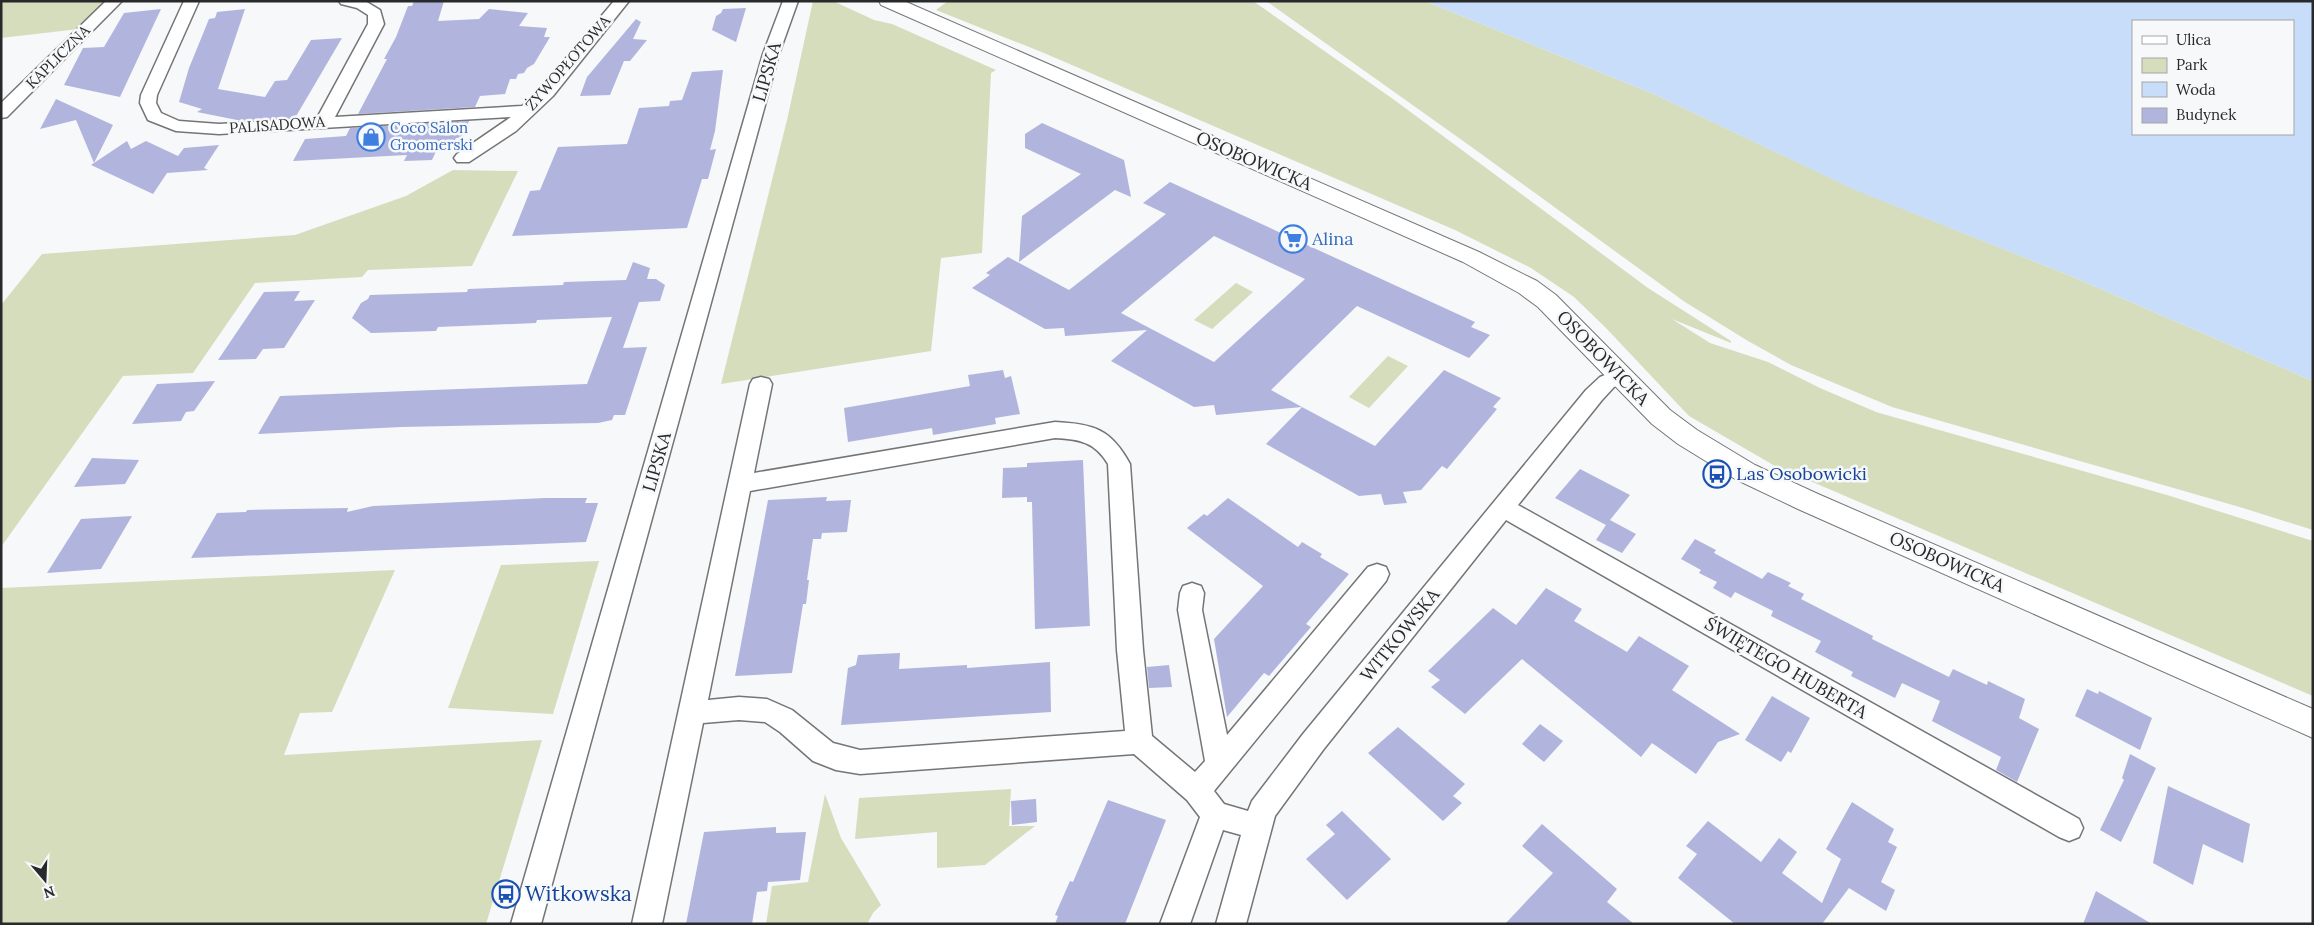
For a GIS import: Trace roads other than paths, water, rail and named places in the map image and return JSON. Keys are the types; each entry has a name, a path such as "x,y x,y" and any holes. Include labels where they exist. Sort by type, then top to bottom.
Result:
{"street":[{"name":"KAPLICZNA","path":"1,113 115,1"},
{"name":"PALISADOWA","path":"192,1 149,95 148,103 154,116 176,126 219,129 324,121 527,111"},
{"path":"324,121 374,31 376,24 375,13 346,1"},
{"name":"ŻYWOPŁOTOWA","path":"463,158 510,127 547,92 622,1"},
{"name":"LIPSKA","path":"526,924 771,54 783,16 791,1"},
{"name":"OSOBOWICKA","path":"888,1 1471,257 1528,287 1547,301 1620,376 1681,434 1716,457 1743,471 2313,724"},
{"name":"WITKOWSKA","path":"1231,924 1262,810 1313,742 1594,395 1607,382 1620,376"},
{"path":"648,924 761,384"},
{"path":"739,484 1055,430 1089,433 1101,439 1112,450 1119,464 1130,650 1139,742 1197,791 1215,814 1256,827"},
{"name":"ŚWIĘTEGO HUBERTA","path":"1502,507 2070,828"},
{"path":"1197,791 1377,574"},
{"path":"1192,592 1190,610 1220,764"},
{"path":"691,713 752,709 768,712 780,717 822,751 839,759 860,762 1139,742"},
{"path":"1175,924 1215,814"}],"water":[{"path":"1425,1 2313,1 2313,381 2071,276 1855,190 1656,95"}],"place":[{"name":"Coco Salon Groomerski","path":"371,137"},
{"name":"Alina","path":"1293,239"},
{"name":"Las Osobowicki","path":"1717,474"},
{"name":"Witkowska","path":"506,894"}]}
